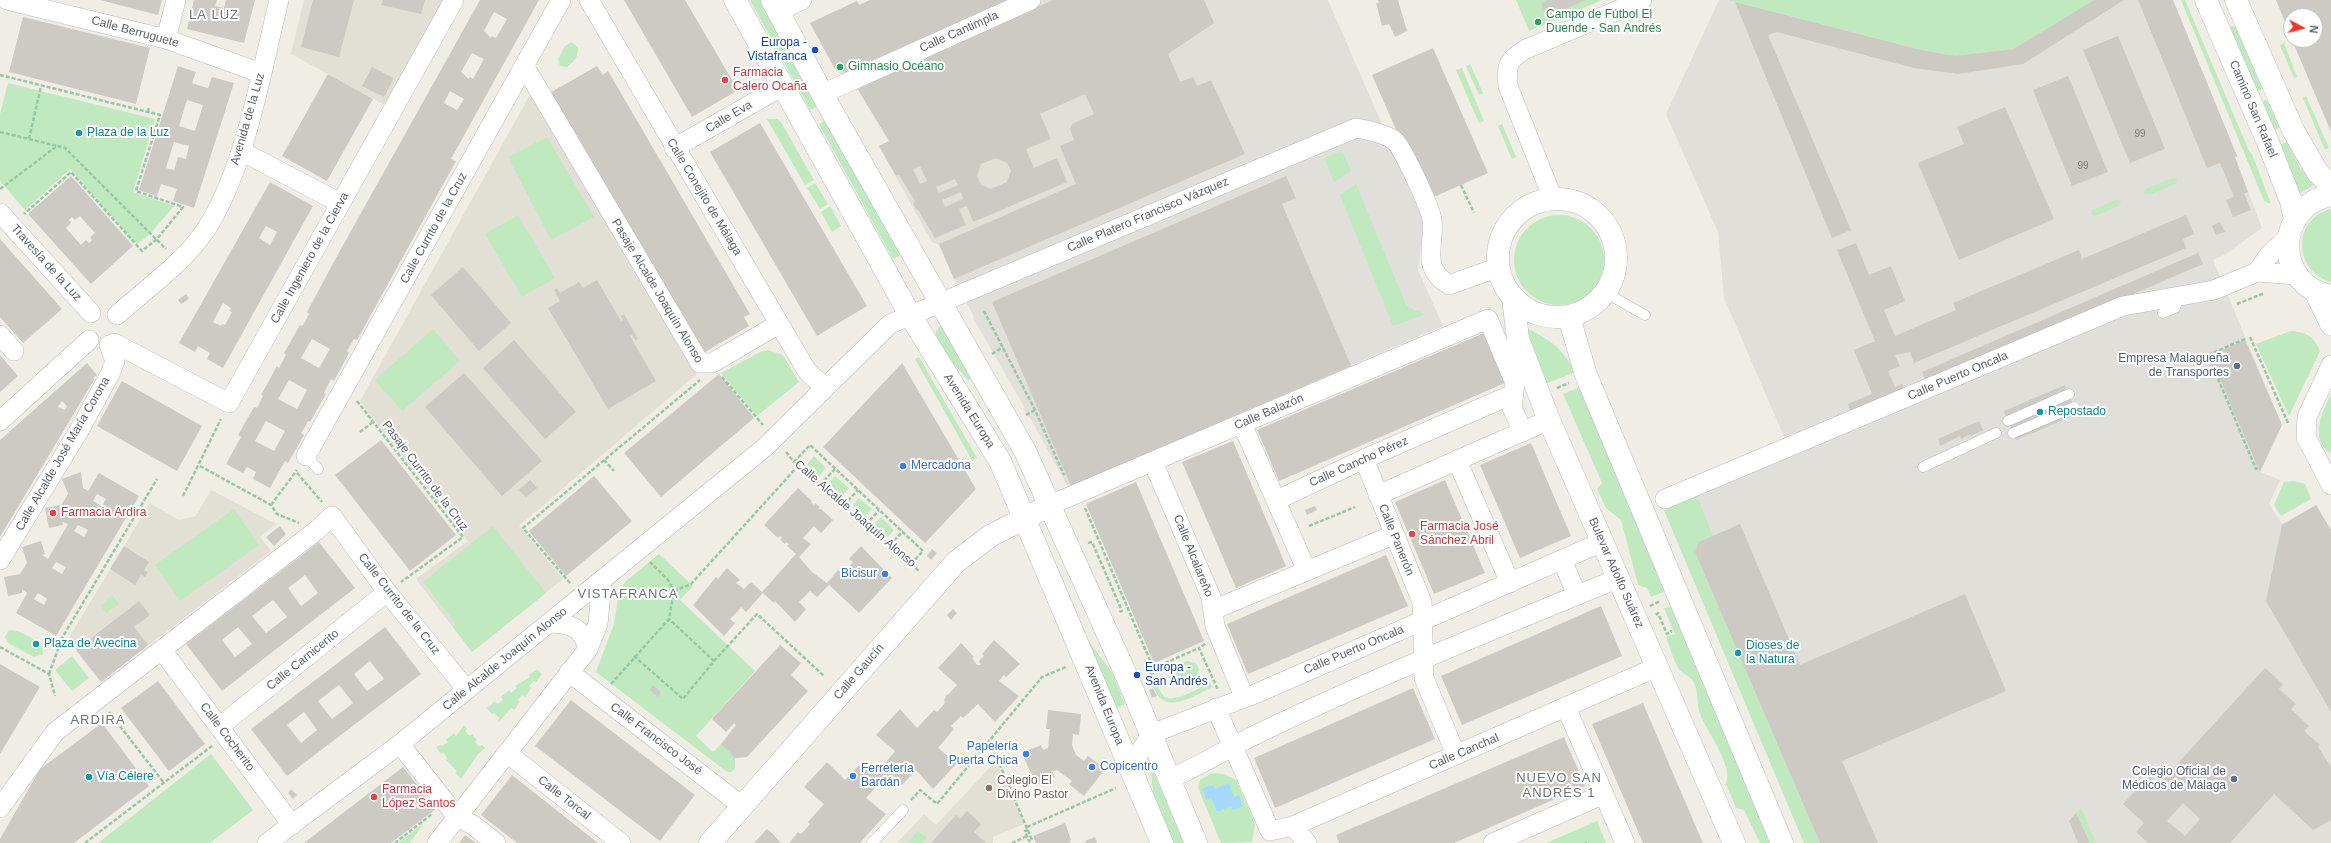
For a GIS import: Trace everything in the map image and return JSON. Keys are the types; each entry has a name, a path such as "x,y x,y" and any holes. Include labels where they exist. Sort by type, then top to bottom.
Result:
{"main road":[{"name":"Avenida Europa","path":"735,0 910,315 1000,461 1024,518 1125,784 1162,843"},
{"name":"Camino San Rafael","path":"2206,0 2267,140 2291,201 2292,227 2289,257 2297,275"},
{"path":"2236,0 2293,130 2318,173 2331,185"},
{"path":"775,5 822,94 1026,451 1151,734 1196,843"},
{"path":"2292,227 2310,203 2331,195"},
{"path":"1553,199 1568,199 1582,204 1595,212 1609,229 1616,250 1616,265 1613,280 1606,293 1589,308 1569,317 1556,319 1542,316 1521,306 1505,288 1498,267 1498,251 1504,231 1516,215 1533,204 1553,199"},
{"path":"2297,275 2323,294 2331,324"},
{"name":"Bulevar Adolfo Suárez","path":"1513,298 1518,339 1549,420 1734,843"},
{"path":"1569,317 1586,375 1782,843"},
{"name":"Calle Gaucín","path":"710,843 956,562 990,536 1050,506"}],"street":[{"name":"Calle Berruguete","path":"7,0 166,39 261,72"},
{"path":"166,39 176,0"},
{"name":"Avenida de la Luz","path":"117,315 178,260 205,231 224,195 241,151 279,0"},
{"name":"Calle Ingeniero de la Cierva","path":"229,403 454,0"},
{"name":"Calle Currito de la Cruz","path":"307,465 345,386 561,0"},
{"name":"Calle Conejito de Málaga","path":"589,0 674,148 807,371 825,388"},
{"path":"775,5 802,0"},
{"name":"Calle Cantimpla","path":"822,94 1030,0"},
{"path":"1553,199 1508,86 1506,68 1513,57 1526,49 1642,0"},
{"name":"Pasaje Alcalde Joaquín Alonso","path":"524,67 706,363"},
{"name":"Calle Eva","path":"674,148 783,86"},
{"name":"Calle Platero Francisco Vázquez","path":"910,315 1356,128 1374,131 1394,140 1404,153 1432,219 1429,255 1437,278 1449,285 1498,267"},
{"path":"241,151 340,203"},
{"name":"Travesía de la Luz","path":"6,219 91,314"},
{"path":"2257,272 2292,227"},
{"name":"Calle Puerto Oncala","path":"1672,494 2123,306 2214,290 2257,272 2297,275"},
{"path":"111,344 121,333 122,327 117,315 101,309 91,314 87,318 84,329 89,340 98,346 111,344 229,403"},
{"name":"Calle Alcalde Joaquín Alonso","path":"267,843 400,744 776,438 890,324 910,315"},
{"name":"Calle Balazón","path":"1050,506 1488,320 1515,383 1513,394"},
{"path":"706,363 779,324"},
{"path":"0,336 14,351"},
{"path":"0,422 89,340"},
{"name":"Calle Alcalde José María Corona","path":"0,560 80,429 110,374 115,361 111,344"},
{"path":"2331,365 2307,417 2306,437 2331,485"},
{"path":"1513,394 1512,408 1522,432"},
{"name":"Calle Cancho Pérez","path":"1277,500 1364,459 1513,394"},
{"path":"1378,495 1549,420"},
{"path":"1242,424 1277,500 1307,571"},
{"name":"Calle Panerón","path":"1364,459 1422,602 1424,678 1456,756"},
{"path":"1457,460 1510,583"},
{"name":"Calle Alcalareño","path":"1153,462 1211,597 1215,626 1244,697"},
{"name":"Calle Currito de la Cruz","path":"162,650 332,516 387,592 467,690"},
{"path":"1213,610 1394,534"},
{"name":"Calle Puerto Oncala","path":"1151,734 1244,697 1423,621 1602,542"},
{"path":"1562,560 1577,595"},
{"path":"1170,779 1232,748 1252,736 1423,660 1618,578"},
{"path":"437,843 452,810 506,753 588,649 598,624 602,580"},
{"name":"Calle Carnicerito","path":"222,731 387,592"},
{"path":"550,623 566,624 576,628 585,637 588,649"},
{"path":"0,808 55,732 162,650"},
{"name":"Calle Cocherito","path":"162,650 292,825"},
{"name":"Calle Canchal","path":"1270,837 1657,667"},
{"name":"Calle Francisco José","path":"569,672 742,806"},
{"path":"1566,707 1625,843"},
{"path":"1216,708 1270,837"},
{"path":"1125,784 1135,760 1151,734"},
{"path":"400,744 452,810 496,843"},
{"name":"Calle Torcal","path":"506,753 621,843"},
{"path":"1493,843 1604,794"},
{"path":"1293,826 1307,843"}],"lane":[{"path":"1606,293 1645,315"},
{"path":"2163,313 2175,308 2179,296"},
{"path":"2008,421 2069,394"},
{"path":"2013,433 2074,407"},
{"path":"1923,467 1996,433"},
{"path":"872,843 903,810"}],"path":[{"path":"0,75 160,115 136,191 183,207 156,239 142,251 71,172 6,219"},
{"path":"29,139 41,86"},
{"path":"148,112 149,107"},
{"path":"0,132 64,147 178,260"},
{"path":"0,190 57,146"},
{"path":"1461,185 1474,213"},
{"path":"2237,304 2265,293"},
{"path":"984,311 1035,410 1064,475"},
{"path":"2250,337 2289,425"},
{"path":"2245,339 2208,354 2256,469 2258,468"},
{"path":"993,353 1003,347"},
{"path":"706,363 776,438"},
{"name":"Pasaje Alcalde Joaquín Alonso","path":"582,597 523,528 707,374 706,363"},
{"path":"1550,391 1576,380"},
{"name":"Pasaje Currito de la Cruz","path":"345,386 462,537 403,580"},
{"path":"183,496 200,466 229,403"},
{"path":"1027,414 1035,410"},
{"path":"360,432 372,422"},
{"name":"Calle Alcalde Joaquín Alonso","path":"776,438 798,466 919,571"},
{"path":"794,462 810,445 923,551 911,564"},
{"path":"604,460 614,471"},
{"path":"307,465 312,489"},
{"path":"271,505 307,465"},
{"path":"200,466 271,505 280,515"},
{"path":"674,591 691,584 798,466"},
{"path":"820,485 835,469"},
{"path":"55,696 49,674 62,638 157,479"},
{"path":"844,505 858,490"},
{"path":"1082,502 1154,668 1155,672 1147,676"},
{"path":"1310,526 1356,507"},
{"path":"866,525 880,510"},
{"path":"890,545 903,531"},
{"path":"1092,542 1121,609"},
{"path":"611,683 669,619 674,591 668,580 652,564"},
{"path":"1110,582 1115,580"},
{"path":"1643,608 1663,600"},
{"path":"1659,602 1662,608"},
{"path":"634,656 683,698 757,614 824,676"},
{"path":"1653,616 1658,614 1667,634 1672,632 1669,626"},
{"path":"669,619 714,661"},
{"path":"0,647 49,674"},
{"path":"1154,668 1199,648"},
{"path":"903,810 920,790 937,804 990,742 1042,677 1066,667"},
{"path":"99,699 164,784"},
{"path":"85,843 164,784 222,731"},
{"path":"990,742 1027,828 1032,840 1029,841 1025,831 1027,828"},
{"path":"1027,828 1125,784"},
{"path":"395,843 452,810"},
{"path":"1012,843 1027,836"}],"shaded area":[{"path":"304,0 444,0 385,105 291,54"},
{"path":"870,0 1328,0 1424,221 1418,270 1443,326 1068,487 1032,421 1023,409 1025,408 973,318 974,317 954,279 939,245 932,242 879,146 889,141 857,88 835,69 810,23 857,1 859,5"},
{"path":"1719,0 1727,0 1921,50 2094,0 2173,0 2237,156 2235,157 2262,228 2226,254 2213,260 2282,425 2260,472 2280,480 2269,504 2282,524 2316,505 2331,530 2331,843 1804,843 1664,510 1792,455 1724,298 1718,232 1666,114"},
{"path":"532,91 697,374 519,526 563,579 472,652 416,579 468,541 360,401"},
{"path":"1045,112 1076,184 939,244 932,242 896,176"},
{"path":"211,490 276,524 260,537 271,551 101,682 68,639 150,503 179,520 196,516"},
{"name":"Colegio El Divino Pastor","path":"996,761 1024,824 993,837 993,843 897,843 924,814 936,825"}],"green space":[{"path":"750,0 761,0 819,106 810,110"},
{"name":"Campo de Fútbol El Duende - San Andrés","path":"1516,0 1602,0 1529,31"},
{"path":"1727,0 2094,0 2014,49 1955,56 1921,50"},
{"path":"2181,0 2185,0 2249,151 2252,154 2271,204 2264,201"},
{"path":"2231,26 2237,27 2262,87 2260,91 2256,90 2229,31"},
{"path":"572,42 578,48 577,56 567,67 560,66 558,59 565,46"},
{"path":"2283,44 2283,48 2286,48 2297,77 2294,78 2280,45"},
{"path":"1470,64 1483,93 1479,95 1466,66"},
{"path":"1462,68 1484,121 1479,123 1456,70"},
{"name":"Plaza de la Luz","path":"8,83 155,119 133,192 174,206 148,236 137,244 70,169 25,210 0,181 0,114"},
{"path":"2306,96 2329,148 2325,150 2303,98"},
{"path":"2265,100 2269,101 2280,127 2273,131 2262,104"},
{"path":"767,119 777,119 781,122 814,180 805,185"},
{"path":"828,119 902,254 893,259 819,124"},
{"path":"1502,124 1516,157 1512,159 1498,126"},
{"path":"547,137 594,217 551,240 508,157"},
{"path":"2287,142 2300,168 2315,184 2298,194 2279,145"},
{"path":"1342,151 1351,171 1334,182 1324,158"},
{"path":"2173,178 2177,179 2176,184 2148,195 2144,193 2145,189"},
{"path":"815,183 828,204 820,209 807,188"},
{"path":"1356,184 1406,305 1425,314 1393,326 1340,195"},
{"path":"2116,200 2121,201 2119,206 2095,216 2091,214 2092,210"},
{"path":"830,206 841,226 832,232 821,212"},
{"path":"2331,209 2331,282 2318,276 2309,267 2304,257 2302,245 2304,234 2309,223 2318,215"},
{"path":"518,215 555,278 522,297 485,234"},
{"path":"1559,215 1576,219 1591,228 1600,243 1604,260 1600,277 1591,292 1576,301 1559,305 1542,301 1527,292 1518,277 1514,260 1518,243 1527,228 1542,219"},
{"path":"941,324 972,375 970,379 968,380 952,362 936,336 936,332"},
{"path":"1525,327 1542,336 1560,350 1575,372 1543,385"},
{"path":"433,329 460,361 402,411 375,380"},
{"path":"2291,331 2301,332 2312,338 2320,351 2289,416 2256,344"},
{"path":"768,350 783,355 799,382 757,416 721,373 760,352"},
{"path":"919,357 977,458 972,460 915,359"},
{"path":"1580,387 1666,591 1651,597 1647,588 1638,585 1621,520 1606,508 1597,489 1602,483 1563,394"},
{"path":"2331,394 2331,453 2320,441 2319,425"},
{"path":"814,456 826,468 819,476 807,464"},
{"path":"835,476 849,488 842,496 829,483"},
{"path":"2294,481 2305,484 2311,499 2281,516 2274,505 2284,482"},
{"path":"1697,496 1713,536 1699,542 1695,552 1820,843 1804,843 1664,510"},
{"path":"859,498 872,509 865,516 853,505"},
{"path":"234,509 259,545 180,601 155,565"},
{"path":"881,517 894,530 888,537 874,525"},
{"path":"493,526 546,593 472,652 453,627 456,624 423,582"},
{"path":"659,554 693,586 680,600 755,671 696,736 713,752 721,744 735,758 735,768 732,772 727,772 596,672 614,624 619,592 625,582"},
{"path":"112,595 119,604 106,613 101,606"},
{"path":"1673,606 1773,843 1760,843 1744,810 1736,808 1726,784 1727,776 1723,758 1699,711 1695,684 1692,679 1679,669 1673,658 1666,637 1675,634 1664,608"},
{"path":"9,630 17,631 35,640 42,646 43,654 34,657 8,643 5,637"},
{"path":"1088,640 1113,674 1125,704 1116,708"},
{"path":"72,656 89,678 72,691 55,670"},
{"path":"1187,661 1196,663 1199,670 1196,677 1187,681 1179,681 1175,672 1179,664"},
{"path":"537,669 542,674 536,682 534,681 529,686 531,688 525,697 522,695 517,700 520,702 514,710 511,708 498,723 499,718 494,713 492,714 487,708 495,701 497,704 503,700 501,697 509,690 511,693 517,688 515,686 530,677 529,675"},
{"path":"1155,677 1160,691 1167,698 1186,695 1210,683 1212,687 1186,700 1172,703 1165,702 1160,698 1151,682"},
{"path":"464,725 467,729 465,731 470,736 472,734 477,740 475,742 479,747 482,745 485,748 478,754 461,779 455,773 457,771 446,760 447,758 443,752 441,754 436,747 440,745 442,746 448,742 446,740 454,733 456,736"},
{"path":"211,754 253,810 210,843 98,843"},
{"path":"1151,773 1154,773 1184,843 1174,843 1153,792"},
{"path":"1212,773 1224,774 1236,780 1255,823 1252,842 1221,843 1198,788 1200,780","holes":["1235,797 1217,812 1211,798"]},
{"path":"2081,808 2096,843 2090,843 2076,813"},
{"path":"1597,821 1606,843 1546,843"},
{"path":"424,823 410,843 398,843"},
{"path":"918,831 927,838 922,843 907,843"}],"water":[{"path":"1229,783 1234,797 1239,795 1243,806 1233,810 1231,806 1217,812 1211,798 1206,800 1202,789 1213,785 1215,789"}],"building":[{"path":"100,0 162,0 158,15"},
{"path":"194,0 217,0 215,6 224,8 226,0 255,0 244,43 187,29"},
{"path":"313,0 354,0 339,57 301,47"},
{"path":"383,0 425,0 421,14 381,5"},
{"path":"480,0 539,0 451,159 456,161 357,340 354,339 347,351 349,353 334,381 331,379 324,393 326,394 310,422 308,421 301,433 304,435 288,463 285,461 270,488 253,479 256,472 247,467 243,473 226,464 241,437 238,435 254,407 257,408 263,396 261,395 277,366 279,368 286,355 284,353 300,325 302,326 306,320 309,314 307,312","holes":["494,12 507,19 496,38 492,36 491,38 484,31","472,53 484,59 473,79 470,77 469,79 461,72","450,91 464,99 457,110 444,103","312,339 330,349 319,368 301,358","289,380 307,390 297,409 278,399","266,421 285,431 274,451 255,441"]},
{"path":"624,0 685,0 738,90 692,117"},
{"path":"870,0 1008,0 846,72 835,69 810,23 857,1 859,5"},
{"path":"1053,0 1204,0 1214,23 1168,54 1180,82 1193,77 1197,86 1211,80 1245,154 954,279 939,244 1076,184 1060,146 1074,140 1070,129 1072,124 1094,114 1085,94 1040,114 1051,139 1026,149 1034,168 1057,158 1067,182 973,222 967,206 959,209 966,225 935,238 919,211 913,204 915,201 899,175 896,176 879,146 889,141 857,88","holes":["996,158 1007,163 1011,171 1007,182 991,189 981,185 977,176 981,164","920,166 927,181 920,184 913,169","955,179 958,185 939,193 936,187","961,192 963,199 945,207 942,200"]},
{"path":"1378,0 1398,0 1407,31 1395,37 1389,24 1382,26 1376,3 1379,3"},
{"path":"1548,0 1586,0 1547,17 1541,3"},
{"path":"2094,0 2124,0 2023,64 1958,74 1914,68 1777,32 1768,35 1851,230 1832,238 1735,2 1921,50 1955,56 2014,49"},
{"path":"2138,0 2173,0 2237,156 2235,157 2248,192 2244,193 2251,210 2233,217 2226,200 2234,197 2220,163 2207,168"},
{"path":"2276,0 2331,0 2331,132 2295,48 2323,48 2323,8 2283,8 2283,17"},
{"path":"23,17 150,48 136,104 9,72"},
{"path":"2118,36 2165,149 2130,163 2083,50"},
{"path":"1433,48 1488,173 1427,200 1372,75"},
{"path":"178,66 196,72 192,83 207,88 212,77 234,83 194,208 173,201 177,189 161,184 157,196 139,190","holes":["187,100 203,105 195,131 179,126","174,142 189,146 186,159 178,157 174,170 166,168"]},
{"path":"597,66 603,75 608,71 750,314 744,317 749,326 700,355 548,94"},
{"path":"372,67 394,78 384,97 362,86"},
{"path":"328,74 373,99 327,181 282,156"},
{"path":"2068,76 2108,172 2072,186 2033,90"},
{"path":"2005,107 2054,219 1959,260 1918,163 1964,144 1957,127"},
{"path":"760,123 867,306 817,336 710,152"},
{"path":"71,176 133,246 91,284 28,214","holes":["80,216 95,233 90,237 92,240 89,243 86,240 81,245 66,228 71,223 69,220 72,217 75,220"]},
{"path":"1286,176 1296,198 1282,204 1351,366 1071,486 992,302"},
{"path":"270,182 313,206 223,368 207,359 210,353 198,346 195,352 179,343","holes":["266,226 277,232 270,245 259,238","223,303 231,308 229,311 232,312 225,325 222,324 221,326 213,322"]},
{"path":"2186,215 2194,234 2183,239 2186,248 1914,363 1910,352 1895,355 1900,366 1888,371 1895,387 1902,384 1905,392 1852,415 1848,404 1872,394 1854,350 1875,341 1837,250 1856,243 1869,275 1891,266 1905,301 1884,310 1895,336 1956,310 1953,303 2079,250 2082,259"},
{"path":"2220,222 2225,232 2216,235 2212,226"},
{"path":"0,239 62,309 23,343 0,317"},
{"path":"2198,253 2203,264 1926,383 1922,372"},
{"path":"463,267 511,323 479,351 431,295"},
{"path":"597,280 621,321 623,320 621,316 624,314 638,339 635,340 632,335 630,336 656,381 608,409 548,308 560,301 554,290 557,288 560,293 579,282 583,288"},
{"path":"186,294 189,299 181,304 178,300"},
{"path":"1484,333 1505,383 1279,481 1257,430"},
{"path":"514,340 576,412 545,439 483,368"},
{"path":"2245,340 2282,425 2260,472 2210,356"},
{"path":"0,355 18,376 0,392"},
{"path":"87,363 97,375 93,378 94,380 0,537 0,440","holes":["62,401 67,406 65,410 58,407"]},
{"name":"Mercadona","path":"902,363 976,489 925,543 823,447"},
{"path":"464,373 542,461 502,496 425,407"},
{"path":"719,374 754,418 661,497 624,453"},
{"path":"122,381 202,426 177,471 97,426"},
{"name":"Repostado","path":"2065,385 2077,414 2016,440 2004,411"},
{"path":"1979,421 1983,430 1971,436 1970,434 1961,439 1960,436 1940,446 1938,439"},
{"path":"381,440 456,535 410,571 335,475"},
{"path":"1233,441 1286,566 1236,588 1182,462"},
{"path":"1531,443 1571,536 1520,558 1480,465"},
{"path":"81,472 83,488 88,491 99,473 139,496 56,636 16,613 27,593 22,589 22,593 8,596 4,577 20,574 27,563 22,547 41,541 45,554 42,555 48,559 68,524 62,522 63,525 49,528 45,508 61,505 68,494 62,479","holes":["97,494 106,499 102,506 93,501","78,525 88,530 84,537 74,531","56,562 66,567 62,574 52,568","38,593 47,599 44,605 34,599"]},
{"path":"594,476 632,521 566,576 529,531"},
{"path":"530,480 537,488 526,497 519,490"},
{"path":"1445,480 1485,573 1434,594 1395,502"},
{"path":"1136,482 1204,641 1154,663 1086,504"},
{"path":"798,488 812,501 811,502 814,505 815,503 820,507 818,509 821,509 833,520 821,533 814,526 803,538 811,544 799,557 812,572 827,583 838,570 842,574 846,570 848,573 852,569 850,566 853,562 849,559 861,546 892,578 859,613 829,585 817,597 810,591 799,602 806,609 795,622 775,601 774,603 763,593 746,612 741,607 730,619 735,623 724,636 693,605 716,577 718,579 727,568 740,580 736,583 744,589 751,582 762,592 796,554 787,546 789,544 786,542 785,544 780,540 782,538 780,536 778,538 764,525"},
{"path":"2316,505 2331,530 2331,712 2266,601 2282,525"},
{"path":"1315,506 1317,510 1307,515 1305,510"},
{"path":"1740,524 1800,665 1965,594 2006,691 1842,761 1878,843 1820,843 1695,552 1699,542"},
{"path":"280,526 286,534 274,546 266,537"},
{"path":"319,542 355,588 222,691 186,644","holes":["305,575 318,593 301,606 288,588","273,600 287,617 266,633 252,616","238,627 252,644 235,657 222,640"]},
{"path":"124,546 149,562 144,570 148,572 145,577 141,575 135,585 110,569"},
{"path":"932,549 937,553 931,560 927,556"},
{"path":"1386,555 1408,606 1248,674 1227,624"},
{"path":"139,601 150,615 134,627 148,645 101,682 76,650"},
{"path":"1601,606 1622,656 1462,725 1441,676"},
{"path":"953,609 957,613 951,620 947,615"},
{"path":"385,627 421,674 287,776 251,729","holes":["370,661 384,679 367,691 354,674","339,685 353,703 332,719 318,701","304,712 317,730 301,743 287,725"]},
{"path":"994,640 1020,664 1006,677 1004,675 999,681 1019,696 995,722 978,704 963,718 961,716 951,726 954,729 938,748 957,763 933,789 916,770 902,785 899,782 894,788 884,778 866,798 886,814 860,843 789,843 798,832 801,834 805,830 810,824 808,822 824,804 804,787 827,762 845,780 859,765 862,768 866,762 879,774 885,769 882,767 895,751 876,735 900,709 917,728 934,710 937,712 945,703 944,700 947,694 948,695 957,685 938,668 961,643 974,657 972,658 977,665 981,665 979,661 984,656 982,654"},
{"path":"780,645 801,663 791,675 808,691 747,757 735,758 721,744 736,725 734,723 726,732 712,719"},
{"path":"0,664 40,687 0,754"},
{"path":"2265,668 2283,684 2279,689 2296,704 2291,709 2309,726 2304,731 2320,745 2318,747 2331,767 2331,820 2313,830 2274,794 2230,843 2148,843 2136,832 2144,823 2123,804 2149,776 2158,785","holes":["2183,803 2200,819 2185,836 2167,821"]},
{"path":"158,681 205,744 169,771 121,708"},
{"path":"653,685 661,692 658,697 650,690"},
{"path":"1153,688 1157,696 1152,698 1149,690"},
{"path":"1413,688 1435,739 1275,808 1254,758"},
{"path":"571,700 695,795 660,841 535,746"},
{"path":"1643,703 1703,843 1643,843 1592,724"},
{"path":"1048,710 1081,714 1079,735 1073,734 1072,745 1076,755 1084,761 1088,756 1105,769 1084,796 1069,784 1072,781 1057,770 1052,771 1055,777 1036,785 1022,753 1041,745 1043,750 1048,748 1050,729 1046,729"},
{"name":"Vía Célere","path":"102,723 149,786 74,843 0,843 0,839 40,769"},
{"path":"1564,737 1585,786 1454,843 1339,843 1336,835"},
{"path":"403,767 436,809 391,843 304,843"},
{"path":"512,775 598,843 517,843 481,815"},
{"path":"291,789 297,795 293,799 288,793"},
{"path":"967,811 981,824 974,832 986,843 931,843 956,815 960,819"},
{"path":"2076,813 2090,843 2078,843 2069,821"},
{"path":"1065,823 1071,840 1069,841 1071,843 1036,843 1033,836"},
{"path":"767,829 773,834 781,843 754,843"},
{"path":"465,835 476,843 459,843"},
{"path":"1095,837 1097,843 1084,843 1087,840"}],"place":[{"name":"Campo de Fútbol El Duende - San Andrés","path":"1538,22"},
{"name":"Europa - Vistafranca","path":"815,50"},
{"name":"Gimnasio Océano","path":"840,67"},
{"name":"Farmacia Calero Ocaña","path":"725,80"},
{"name":"Plaza de la Luz","path":"79,133"},
{"name":"Empresa Malagueña de Transportes","path":"2237,366"},
{"name":"Repostado","path":"2040,412"},
{"name":"Mercadona","path":"903,466"},
{"name":"Farmacia Ardira","path":"53,513"},
{"name":"Farmacia José Sánchez Abril","path":"1412,534"},
{"name":"Bicisur","path":"885,574"},
{"name":"Plaza de Avecina","path":"36,644"},
{"name":"Dioses de la Natura","path":"1738,653"},
{"name":"Europa - San Andrés","path":"1137,675"},
{"name":"Papelería Puerta Chica","path":"1026,754"},
{"name":"Copicentro","path":"1092,767"},
{"name":"Ferretería Bardán","path":"853,776"},
{"name":"Vía Célere","path":"89,777"},
{"name":"Colegio Oficial de Médicos de Málaga","path":"2234,779"},
{"name":"Colegio El Divino Pastor","path":"989,788"},
{"name":"Farmacia López Santos","path":"374,797"}],"district":[{"name":"LA LUZ","path":"214,15"},
{"name":"VISTAFRANCA","path":"628,594"},
{"name":"ARDIRA","path":"98,720"},
{"name":"NUEVO SAN ANDRÉS 1","path":"1559,786"}]}
